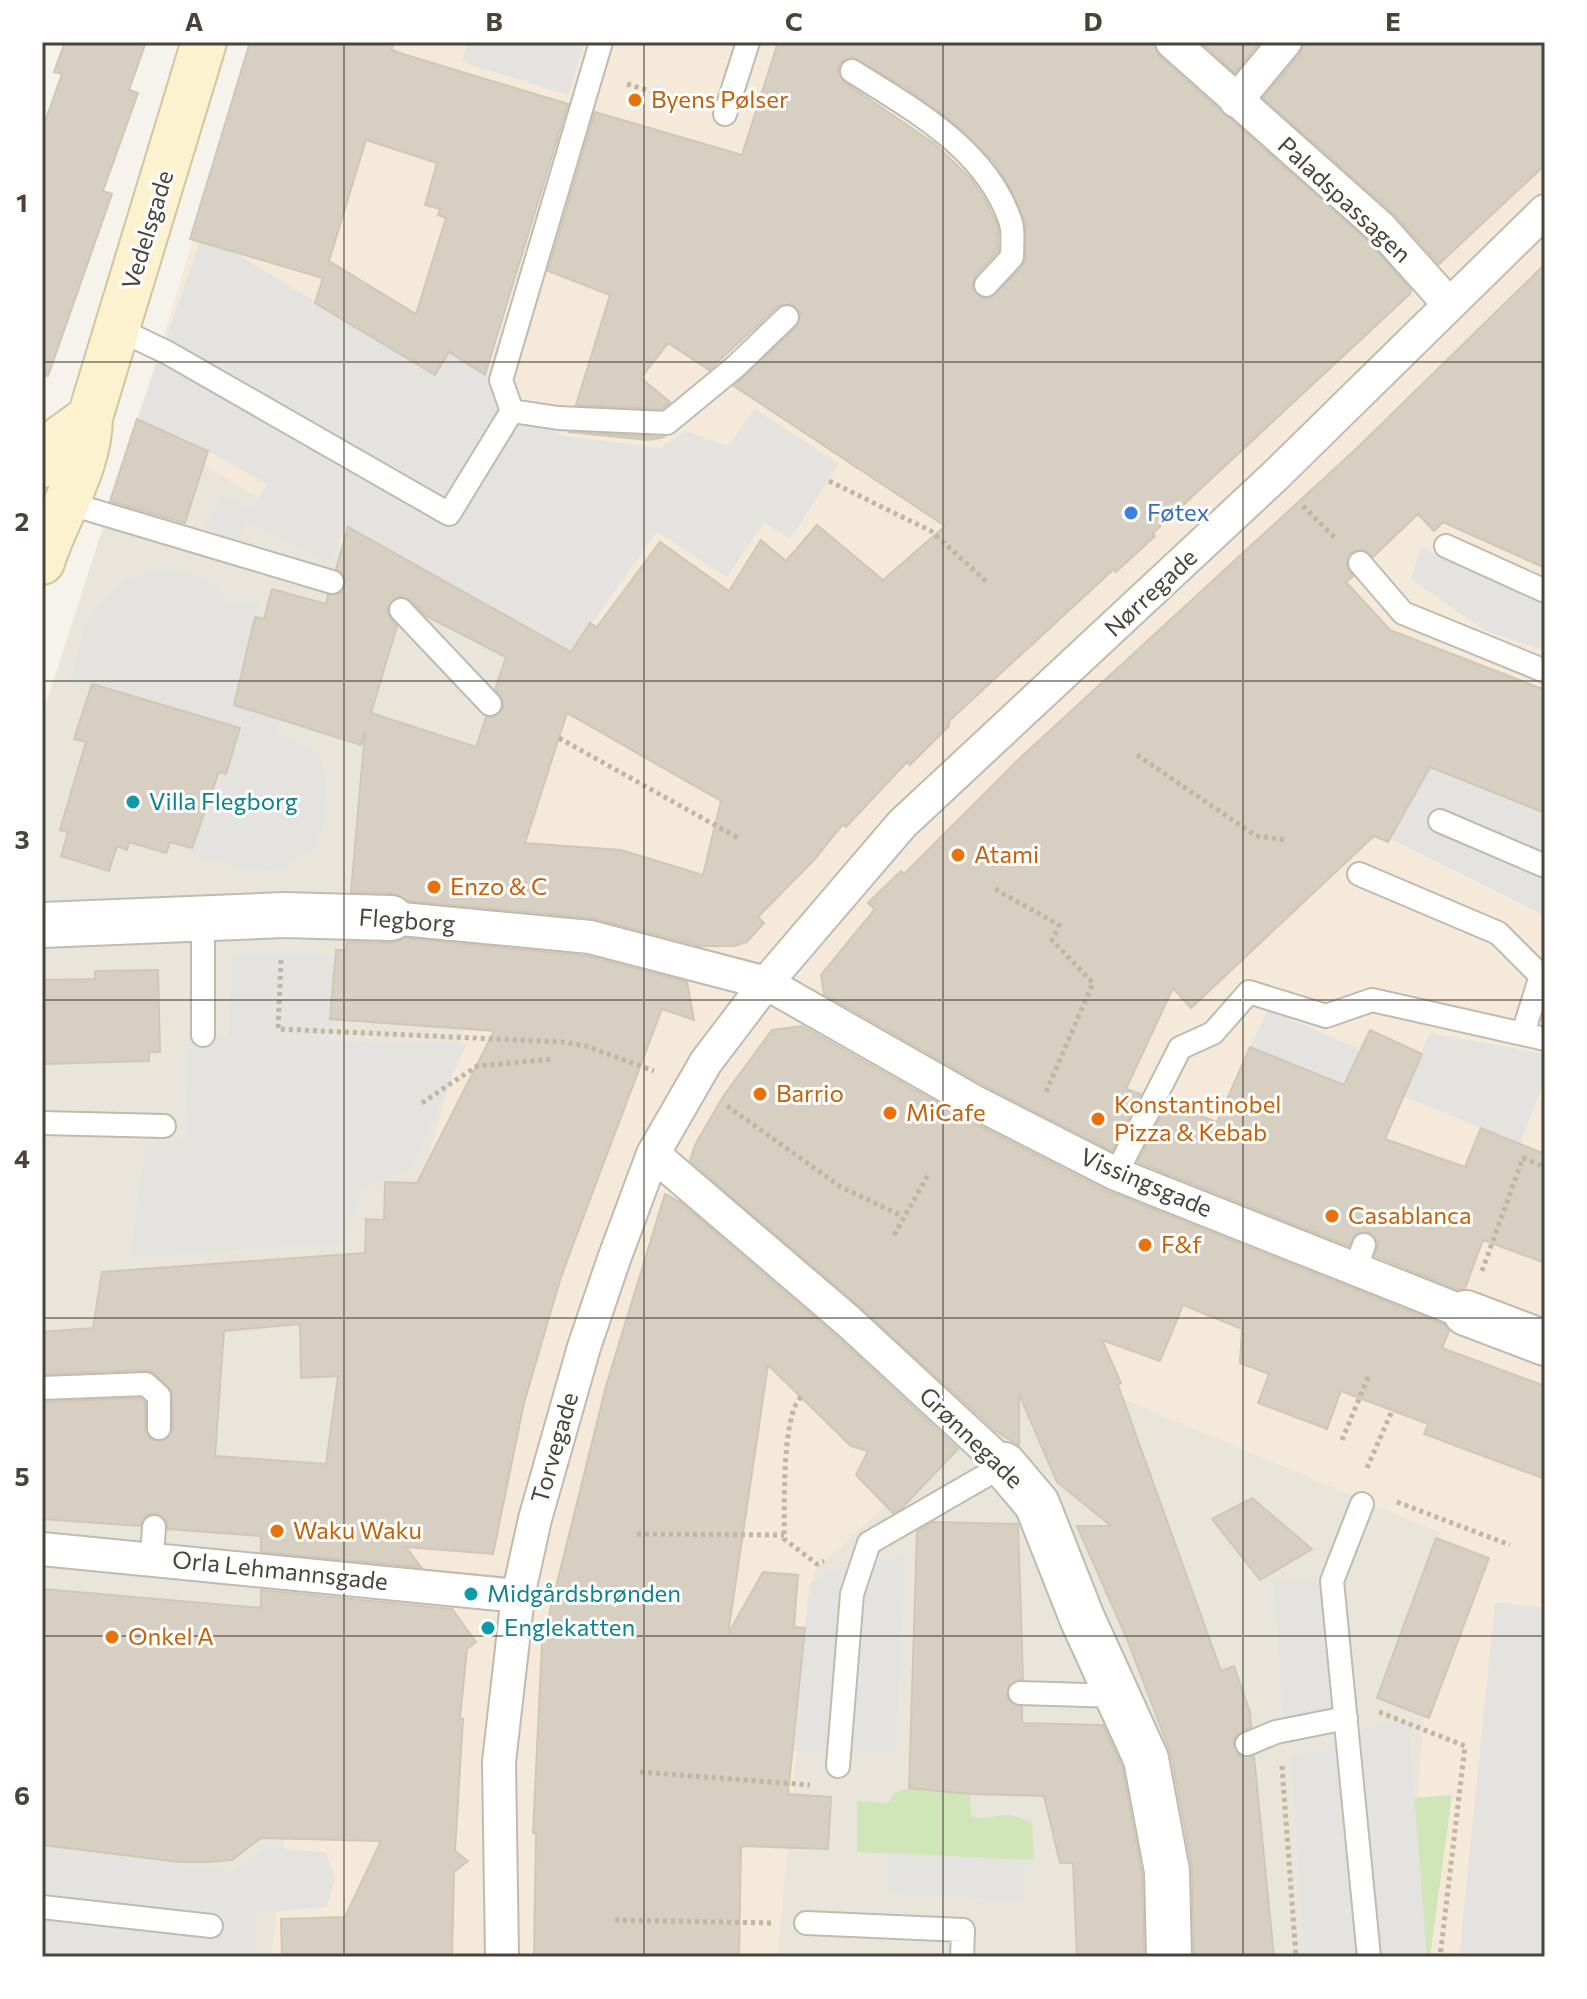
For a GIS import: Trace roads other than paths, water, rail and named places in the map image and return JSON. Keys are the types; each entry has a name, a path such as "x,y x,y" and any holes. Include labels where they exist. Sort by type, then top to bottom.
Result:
{"main road":[{"name":"Vedelsgade","path":"42,562 64,502 90,446 58,443 118,329 204,42"}],"street":[{"name":"Paladspassagen","path":"1172,42 1380,227 1448,303"},
{"path":"1236,101 1285,42"},
{"name":"Nørregade","path":"766,983 902,824 1274,477 1545,211"},
{"name":"Flegborg","path":"42,925 284,915 391,918 590,937 766,983"},
{"name":"Torvegade","path":"502,1957 499,1762 518,1596 535,1519 584,1347 653,1154 694,1083 766,983"},
{"name":"Vissingsgade","path":"766,983 1116,1174 1360,1257 1466,1313 1545,1343"},
{"name":"Grønnegade","path":"653,1154 847,1320 1004,1465 1037,1504 1118,1696 1160,1767 1169,1957"},
{"name":"Orla Lehmannsgade","path":"42,1549 153,1543 518,1596"}],"lane":[{"path":"512,411 501,380 601,42"},
{"path":"725,114 748,42"},
{"path":"852,71 911,108 965,149 996,192 1011,222 1012,257 986,285"},
{"path":"512,411 603,421 667,423 735,367 787,317"},
{"path":"118,329 180,360 449,514 512,411"},
{"path":"64,502 332,582"},
{"path":"1446,546 1545,591"},
{"path":"1360,563 1403,613 1545,671"},
{"path":"401,610 490,704"},
{"path":"1440,821 1545,866"},
{"path":"1116,1174 1180,1048 1213,1033 1249,992 1326,1016 1372,1000 1534,1036 1541,976 1498,933 1359,874"},
{"path":"203,919 203,1035"},
{"path":"42,1123 164,1126"},
{"path":"42,1388 146,1384 159,1396 159,1428"},
{"path":"838,1766 852,1594 869,1543 1004,1465"},
{"path":"1362,1496 1332,1581 1369,1957"},
{"path":"1020,1693 1118,1696"},
{"path":"1247,1744 1276,1732 1346,1718"},
{"path":"42,1907 211,1926"},
{"path":"806,1923 963,1930 962,1957"}],"place":[{"name":"Byens Pølser","path":"635,100"},
{"name":"Føtex","path":"1131,513"},
{"name":"Villa Flegborg","path":"133,802"},
{"name":"Atami","path":"958,855"},
{"name":"Enzo & C","path":"434,887"},
{"name":"Barrio","path":"760,1094"},
{"name":"MiCafe","path":"890,1113"},
{"name":"Konstantinobel Pizza & Kebab","path":"1098,1119"},
{"name":"Casablanca","path":"1332,1216"},
{"name":"F&f","path":"1145,1245"},
{"name":"Waku Waku","path":"277,1531"},
{"name":"Midgårdsbrønden","path":"471,1594"},
{"name":"Englekatten","path":"488,1628"},
{"name":"Onkel A","path":"112,1637"}]}
